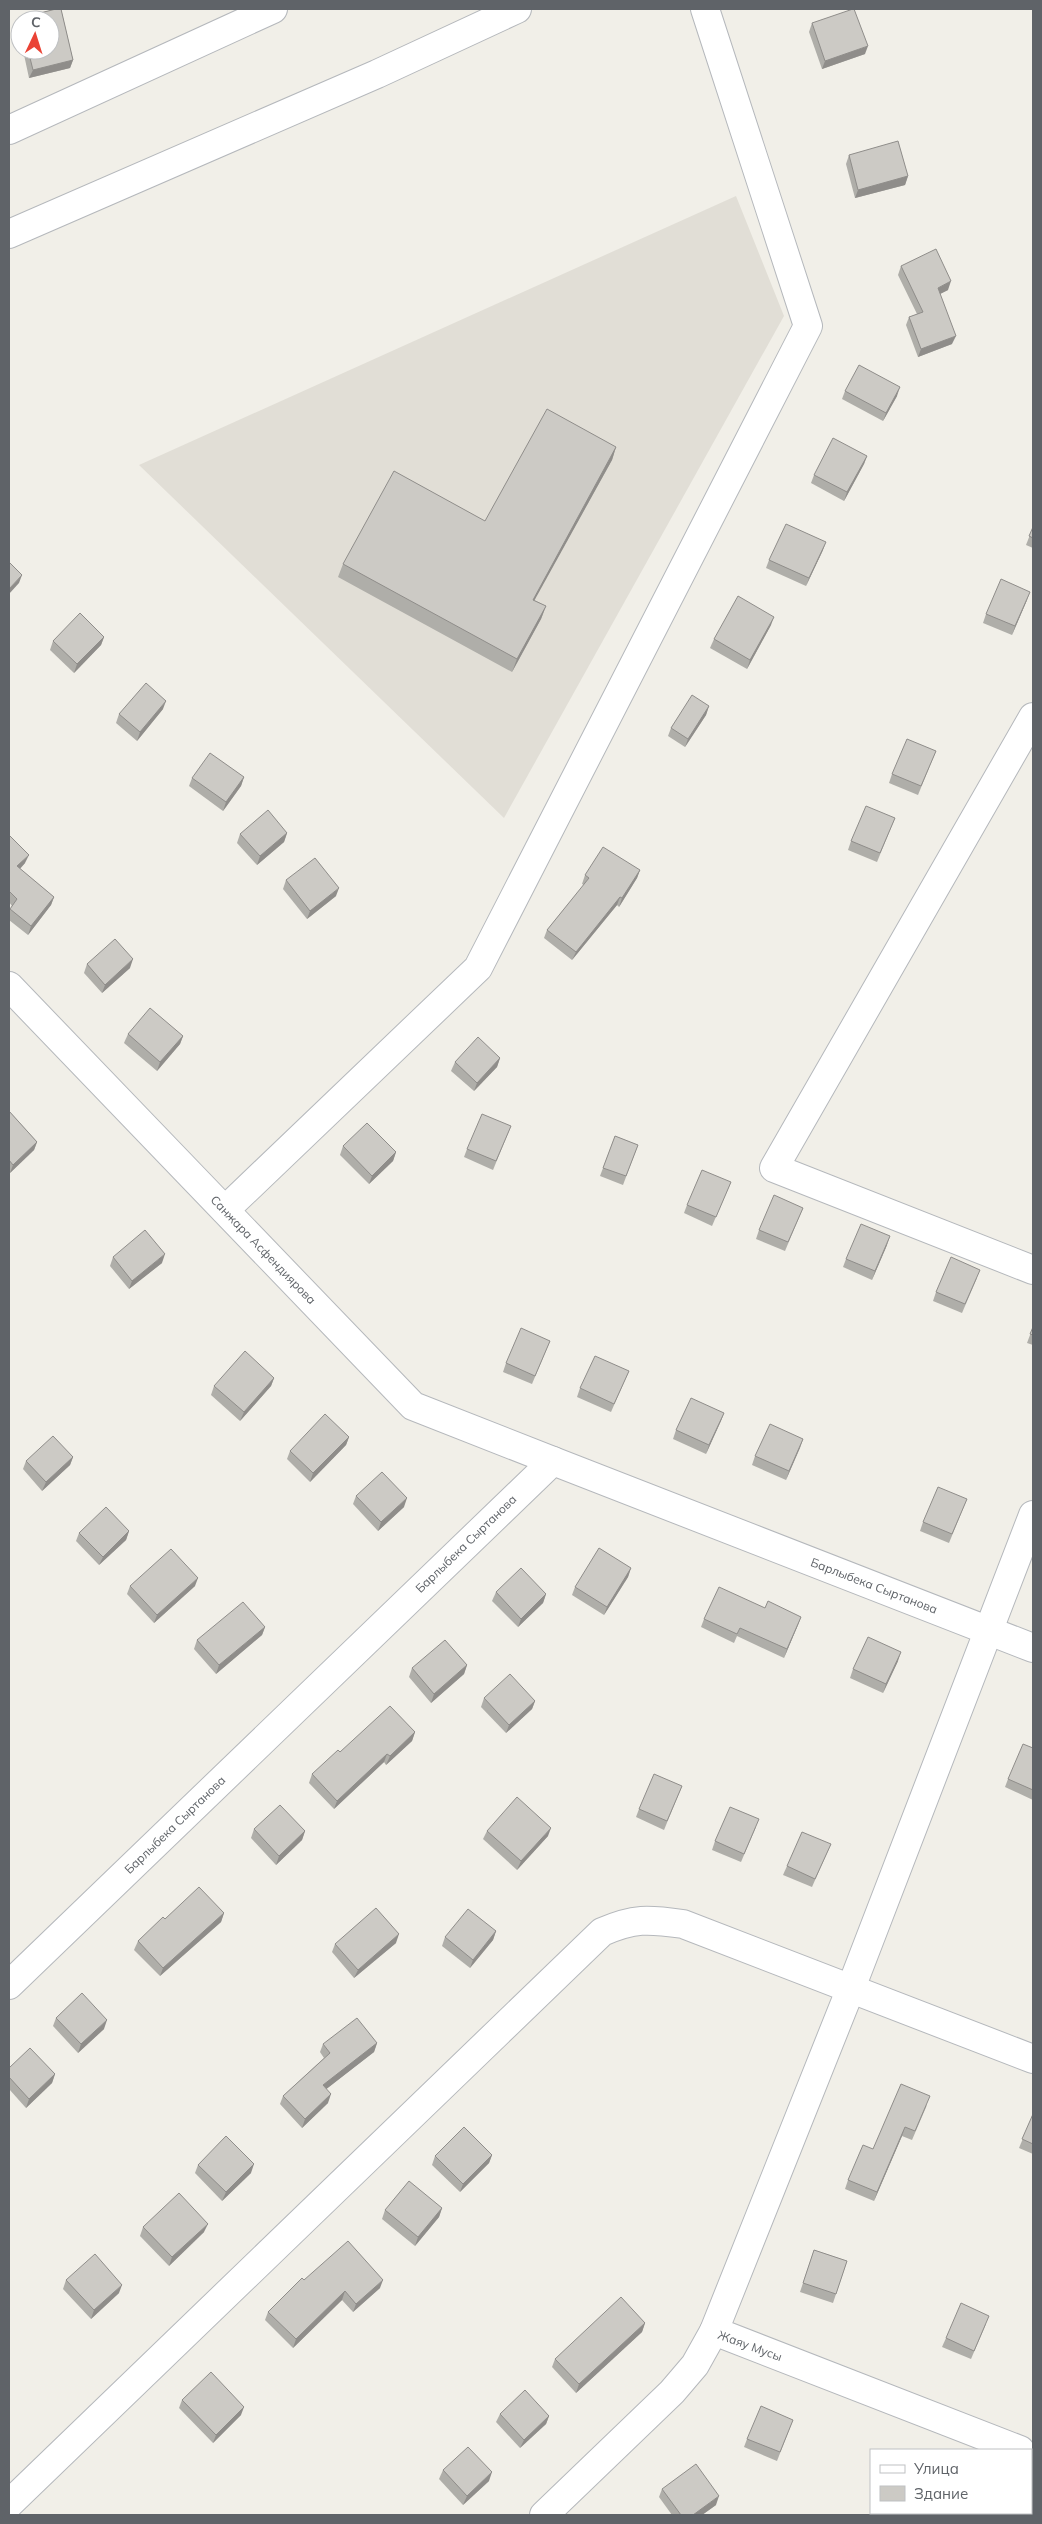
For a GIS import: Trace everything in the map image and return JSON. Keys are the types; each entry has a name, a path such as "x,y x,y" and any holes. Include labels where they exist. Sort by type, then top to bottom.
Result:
{"street":[{"path":"9,130 274,9"},
{"path":"9,234 368,78 517,9"},
{"path":"225,1210 478,968 808,326 705,9"},
{"path":"1033,717 774,1168 1033,1270"},
{"name":"Санжара Асфендиярова","path":"9,986 413,1406 553,1461"},
{"name":"Барлыбека Сыртанова","path":"9,1985 553,1461 1033,1648"},
{"path":"714,2331 731,2295 1033,1515"},
{"path":"9,2504 602,1932 624,1922 650,1919 683,1924 1033,2059"},
{"name":"Жаяу Мусы","path":"544,2515 672,2392 695,2365 714,2331 1017,2449"}],"shaded area":[{"path":"736,196 784,316 504,818 139,465"}],"building":[{"path":"61,9 73,60 33,70 30,60 60,60 60,10 52,10"},
{"path":"854,9 868,46 825,61 812,23"},
{"path":"898,141 908,176 858,190 849,155"},
{"path":"936,249 951,281 938,288 956,336 921,349 909,317 923,312 901,266"},
{"path":"859,365 900,387 886,413 845,391"},
{"path":"547,409 616,447 533,600 546,606 517,659 343,564 394,471 485,521"},
{"path":"833,438 867,456 847,492 814,475"},
{"path":"786,524 826,542 809,578 769,560"},
{"path":"1033,527 1033,538 1029,536"},
{"path":"9,562 22,575 9,589"},
{"path":"1001,579 1030,592 1015,626 986,614"},
{"path":"738,596 774,617 750,660 714,639"},
{"path":"80,613 104,637 77,664 53,641"},
{"path":"146,683 166,701 140,732 119,714"},
{"path":"692,695 709,706 688,739 671,728"},
{"path":"907,739 936,751 921,786 892,774"},
{"path":"210,753 244,777 226,802 192,778"},
{"path":"866,806 895,818 880,853 851,841"},
{"path":"268,810 287,833 260,856 240,834"},
{"path":"9,835 29,855 17,866 54,897 31,926 10,909 17,899 9,891"},
{"path":"603,847 640,870 622,898 620,897 576,952 547,930 589,878 585,875"},
{"path":"315,858 339,888 310,911 286,880"},
{"path":"115,939 133,959 105,985 87,964"},
{"path":"150,1008 183,1036 160,1062 128,1034"},
{"path":"478,1037 500,1058 477,1083 455,1062"},
{"path":"9,1111 37,1142 13,1165 9,1160"},
{"path":"482,1114 511,1126 496,1161 467,1149"},
{"path":"367,1123 396,1152 372,1176 343,1146"},
{"path":"615,1136 638,1145 626,1176 603,1168"},
{"path":"702,1170 731,1182 716,1217 687,1205"},
{"path":"774,1195 803,1208 788,1242 759,1230"},
{"path":"861,1224 890,1236 875,1271 846,1259"},
{"path":"145,1230 165,1254 132,1281 113,1257"},
{"path":"951,1257 980,1270 965,1304 936,1292"},
{"path":"521,1328 550,1341 535,1376 506,1363"},
{"path":"245,1351 274,1378 244,1412 214,1386"},
{"path":"595,1356 629,1371 614,1404 580,1388"},
{"path":"691,1398 724,1413 709,1445 676,1430"},
{"path":"325,1414 349,1437 313,1473 290,1451"},
{"path":"770,1424 803,1439 789,1471 755,1456"},
{"path":"53,1436 73,1457 46,1482 26,1461"},
{"path":"382,1472 407,1498 381,1522 356,1496"},
{"path":"938,1487 967,1499 952,1534 923,1522"},
{"path":"106,1507 129,1531 103,1557 79,1533"},
{"path":"599,1548 631,1568 607,1607 575,1587"},
{"path":"171,1549 198,1578 157,1615 130,1586"},
{"path":"521,1568 546,1594 521,1619 496,1592"},
{"path":"719,1587 765,1608 768,1601 801,1617 787,1649 740,1628 737,1634 704,1619"},
{"path":"243,1602 265,1627 219,1665 197,1640"},
{"path":"868,1637 901,1652 886,1684 853,1669"},
{"path":"445,1640 467,1665 434,1694 412,1668"},
{"path":"510,1674 535,1701 509,1725 484,1698"},
{"path":"390,1706 415,1732 390,1756 387,1754 337,1801 312,1774 338,1750 340,1752"},
{"path":"1023,1744 1033,1748 1033,1790 1008,1779"},
{"path":"654,1774 682,1786 667,1821 639,1809"},
{"path":"517,1797 551,1828 521,1861 487,1831"},
{"path":"280,1805 305,1831 279,1856 254,1829"},
{"path":"730,1807 759,1819 744,1854 715,1841"},
{"path":"802,1832 831,1844 815,1879 787,1866"},
{"path":"199,1887 224,1913 163,1968 138,1941"},
{"path":"376,1908 399,1934 358,1970 335,1944"},
{"path":"468,1909 496,1931 473,1960 445,1937"},
{"path":"82,1993 107,2020 81,2044 56,2018"},
{"path":"357,2018 377,2043 323,2085 331,2094 305,2119 283,2096 330,2053 323,2044"},
{"path":"30,2048 55,2074 29,2099 9,2077 9,2068"},
{"path":"901,2084 930,2096 915,2131 905,2127 877,2192 848,2180 863,2145 873,2149"},
{"path":"1033,2114 1033,2144 1022,2139"},
{"path":"464,2127 492,2155 463,2184 435,2156"},
{"path":"226,2136 254,2164 226,2192 198,2165"},
{"path":"409,2181 442,2208 418,2237 385,2210"},
{"path":"179,2193 208,2224 172,2257 143,2227"},
{"path":"348,2241 383,2280 356,2304 345,2291 296,2339 268,2312 302,2278 304,2280"},
{"path":"814,2250 847,2261 836,2294 803,2283"},
{"path":"95,2254 122,2285 94,2310 66,2280"},
{"path":"621,2297 645,2323 579,2384 555,2359"},
{"path":"961,2303 989,2316 974,2351 946,2338"},
{"path":"211,2372 244,2407 216,2435 182,2400"},
{"path":"525,2390 549,2416 524,2440 500,2414"},
{"path":"761,2406 793,2420 780,2452 747,2439"},
{"path":"468,2447 492,2472 467,2496 443,2470"},
{"path":"696,2464 719,2496 693,2515 681,2515 662,2489"},
{"path":"912,2514 982,2514 981,2515"}]}
